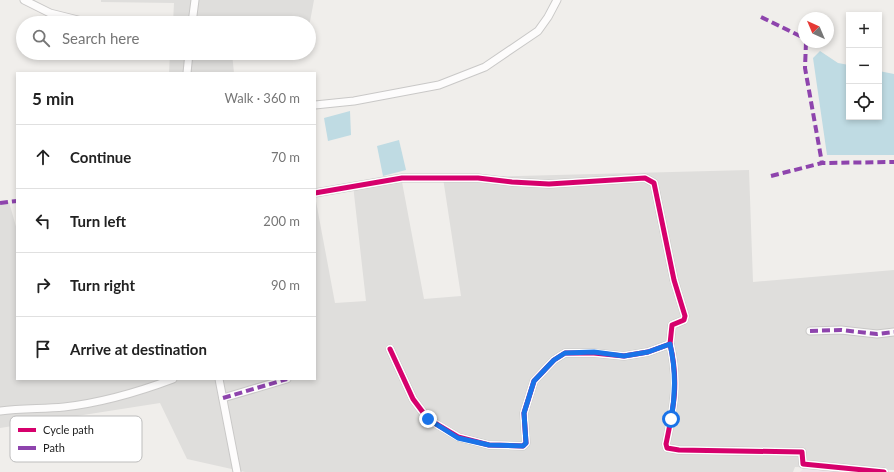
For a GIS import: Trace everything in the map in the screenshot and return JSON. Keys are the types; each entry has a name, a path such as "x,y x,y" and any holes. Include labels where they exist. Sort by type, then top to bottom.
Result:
{"street":[{"path":"24,0 50,13 62,16"},
{"path":"193,16 195,0"},
{"path":"316,105 354,101 439,85 485,67 538,31 548,17 557,0"},
{"path":"187,72 188,60"},
{"path":"316,193 402,178 478,178 549,184 645,178 654,183 674,280 685,316 684,320 673,323 670,344 674,358 676,382 675,400 666,444 667,448 679,450 802,452 803,464 884,472"},
{"path":"810,331 841,330 877,334 894,332"},
{"path":"390,349 413,399 428,419 458,438 489,445 523,446 526,443 524,413 534,381 554,360 565,353 594,352 624,356 648,352 670,344"},
{"path":"0,411 65,407 106,399 171,380"},
{"path":"219,380 237,472"},
{"path":"223,398 284,380"}],"shaded area":[{"path":"101,0 314,0 311,16 173,16 174,3 101,2"},
{"path":"170,60 233,60 234,72 169,72"},
{"path":"749,170 753,282 894,270 894,470 795,467 793,472 245,472 187,459 160,403 77,416 10,416 10,426 0,428 0,203 9,202 16,226 16,380 316,380 316,201 335,303 366,301 353,185 402,182 424,299 461,296 443,178"},
{"path":"811,462 844,472 800,472"}],"water":[{"path":"820,51 838,63 846,64 846,120 882,120 882,72 894,74 894,155 827,155 813,58"},
{"path":"350,111 351,135 328,141 324,118"},
{"path":"399,140 406,170 383,176 377,146"}],"marked path":[{"path":"761,17 798,35"},
{"path":"806,48 805,68 822,163"},
{"path":"771,176 822,163 894,162"},
{"path":"0,203 16,201"},
{"path":"810,331 841,330 877,334 894,332"},
{"path":"223,398 284,380"}],"cycle path":[{"path":"316,193 402,178 478,178 549,184 645,178 654,183 674,280 685,316 684,320 672,325 670,344"},
{"path":"390,349 413,399 428,419 458,437 489,445 523,446 526,443 524,413 534,381 554,360 565,353 594,353 624,356 648,352 670,344 675,382 673,406 666,444 667,448 679,450 802,452 803,464 884,472"}],"route":[{"path":"428,419 458,438 489,445 523,446 526,443 524,413 530,398 534,381 554,360 565,353 594,352 624,356 648,352 670,344 674,358 676,382 675,400 671,419"}]}
